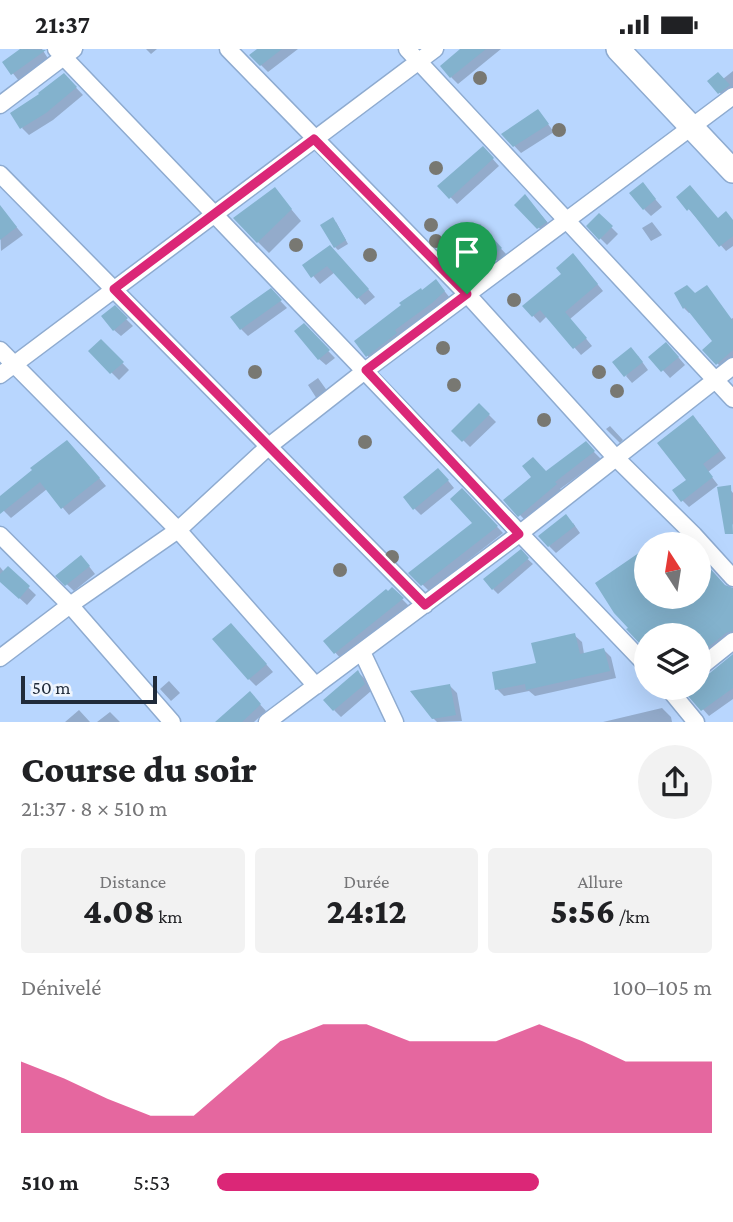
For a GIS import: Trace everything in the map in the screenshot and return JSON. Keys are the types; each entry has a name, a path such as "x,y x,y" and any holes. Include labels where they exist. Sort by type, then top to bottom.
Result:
{"street":[{"path":"228,49 467,294 615,457 694,534 733,578"},
{"path":"407,49 733,398"},
{"path":"0,375 435,49"},
{"path":"618,49 693,125 733,171"},
{"path":"0,105 65,52 214,214 634,653"},
{"path":"0,658 70,605 178,530 269,446 366,370 733,96"},
{"path":"0,174 425,605"},
{"path":"0,350 178,530 316,686"},
{"path":"267,722 519,534 733,366"},
{"path":"0,535 70,605 172,722"},
{"path":"711,659 733,641"},
{"path":"362,652 395,722"},
{"path":"679,700 696,722"}],"building":[{"path":"20,49 46,50 11,75 2,62"},
{"path":"257,49 282,49 260,66 249,55"},
{"path":"460,49 486,49 450,78 440,66"},
{"path":"718,72 730,85 718,94 707,81"},
{"path":"64,73 77,87 46,113 20,129 10,113"},
{"path":"538,109 549,124 513,147 501,134"},
{"path":"483,146 494,158 449,199 437,186"},
{"path":"643,182 656,199 643,210 629,193"},
{"path":"690,185 718,218 726,211 733,220 733,236 719,247 676,197"},
{"path":"275,187 292,209 257,243 233,218"},
{"path":"525,194 547,222 537,229 514,205"},
{"path":"0,205 17,227 0,240"},
{"path":"599,213 613,226 599,240 586,226"},
{"path":"333,217 346,240 334,248 320,225"},
{"path":"480,224 502,248 491,258 469,234"},
{"path":"330,245 369,289 357,299 327,266 311,278 302,265"},
{"path":"573,253 598,284 565,312 587,338 573,349 540,310 532,317 522,306 561,274 556,268"},
{"path":"436,279 445,291 395,330 397,333 366,357 354,341 401,305 399,303"},
{"path":"687,285 695,293 707,285 733,321 733,350 716,365 702,350 712,341 685,307 683,309 674,293"},
{"path":"271,288 282,300 240,330 230,317"},
{"path":"115,305 128,318 113,331 101,316"},
{"path":"304,323 330,350 318,360 294,331"},
{"path":"101,339 124,362 110,374 88,351"},
{"path":"666,342 679,357 661,372 648,357"},
{"path":"631,347 643,362 624,377 612,362"},
{"path":"479,403 490,414 462,442 451,431"},
{"path":"693,415 720,451 703,464 713,477 681,502 672,490 686,480 657,443"},
{"path":"67,440 100,478 61,509 40,482 0,514 0,496 32,470 30,468"},
{"path":"586,441 595,451 555,482 557,484 518,517 503,500 531,477 522,466 533,457 546,471"},
{"path":"438,468 449,480 413,510 403,497"},
{"path":"731,485 733,534 725,534 717,487"},
{"path":"462,488 498,526 421,586 408,573 472,523 450,499"},
{"path":"566,514 575,526 548,547 538,536"},
{"path":"521,549 529,558 492,590 483,579"},
{"path":"81,555 90,566 65,586 55,576"},
{"path":"634,556 634,609 711,609 711,569 725,585 733,588 733,631 711,645 711,623 634,623 634,637 595,583"},
{"path":"8,566 30,586 19,599 0,582 0,574"},
{"path":"392,587 404,598 334,654 323,641 386,589 388,591"},
{"path":"231,623 267,664 248,680 212,639"},
{"path":"575,633 580,654 604,648 610,671 526,690 525,684 495,690 492,672 536,663 531,643"},
{"path":"733,654 733,688 701,711 691,700 711,700 711,672"},
{"path":"358,670 365,684 333,711 323,700"},
{"path":"450,684 456,715 432,719 410,691"},
{"path":"250,691 261,704 242,722 215,722"}],"route":[{"path":"314,139 467,294 366,370 519,534 425,605 114,289 314,139"}]}
